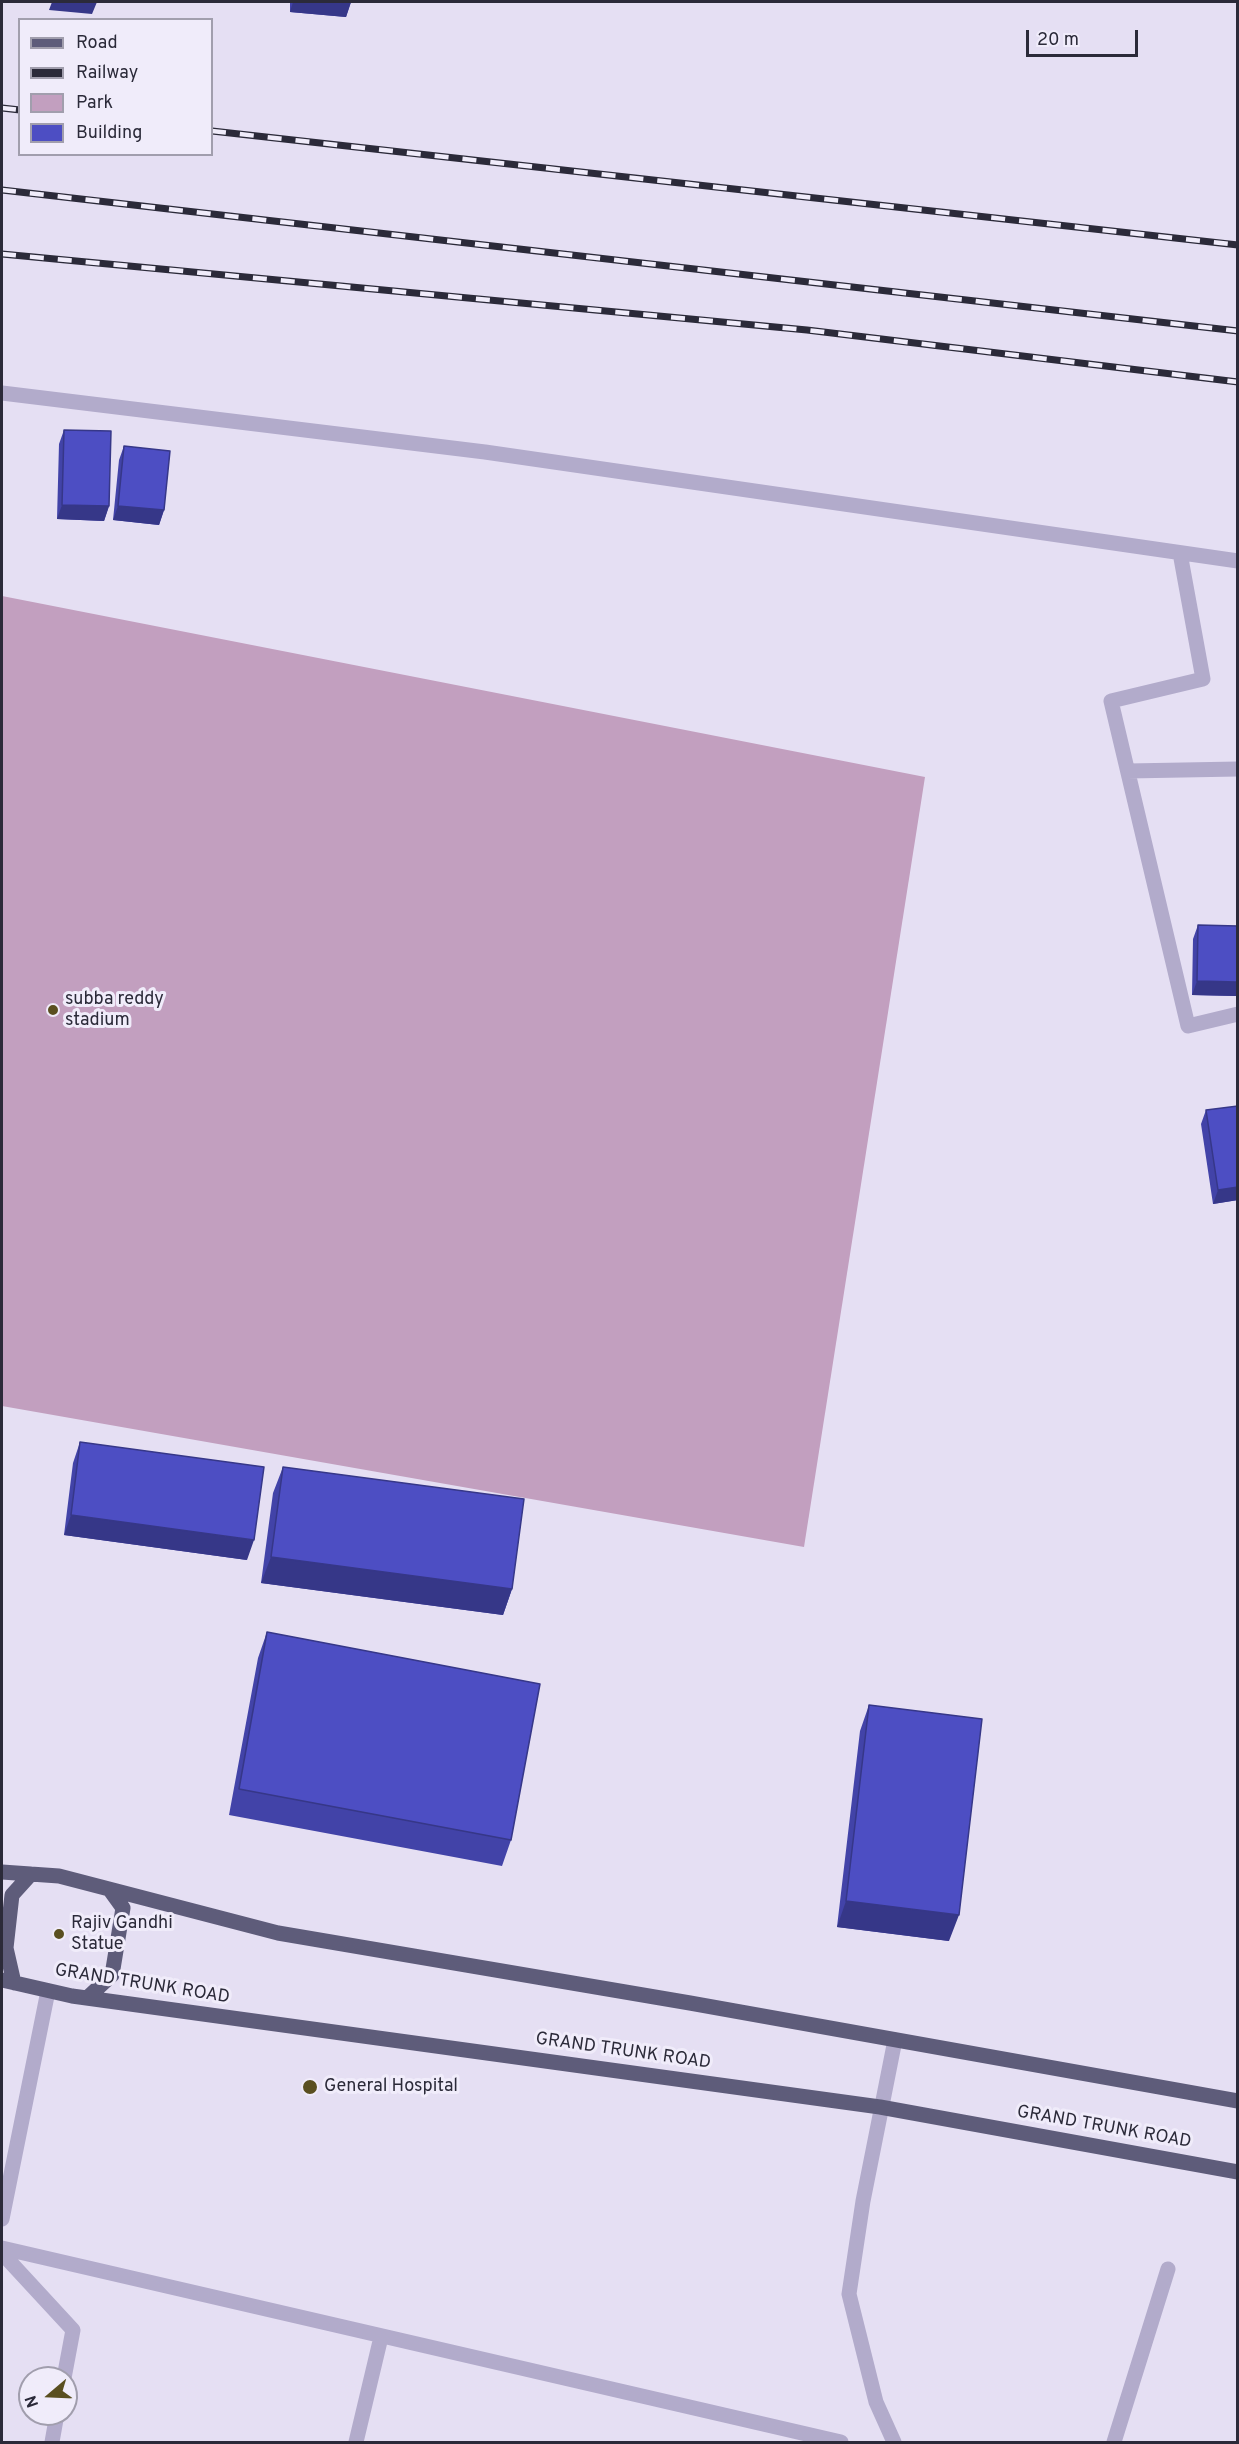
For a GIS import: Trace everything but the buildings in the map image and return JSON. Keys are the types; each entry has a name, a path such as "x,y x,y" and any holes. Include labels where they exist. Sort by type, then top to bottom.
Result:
{"main road":[{"path":"2,1872 59,1876 278,1933 678,2001 1238,2101"},
{"path":"8,1982 6,1948 12,1895 31,1874"},
{"path":"87,1998 112,1975 123,1908 110,1890"},
{"name":"GRAND TRUNK ROAD","path":"8,1982 87,1998 880,2108 1238,2172"}],"street":[{"path":"2,393 485,452 1238,561"},
{"path":"1180,553 1203,679 1111,701 1188,1026 1238,1014"},
{"path":"1128,771 1238,769"},
{"path":"2,2219 48,1991"},
{"path":"894,2442 876,2402 849,2294 863,2201 895,2040"},
{"path":"2,2248 841,2442"},
{"path":"2,2253 73,2330 66,2366"},
{"path":"1114,2442 1168,2269"},
{"path":"356,2442 381,2337"},
{"path":"52,2442 55,2426"}],"green space":[{"path":"2,596 925,777 804,1547 2,1406"}],"railway":[{"path":"2,108 18,110"},
{"path":"213,131 1238,245"},
{"path":"2,190 1238,331"},
{"path":"2,254 807,330 1238,382"}],"place":[{"name":"subba reddy stadium","path":"53,1010"},
{"name":"Rajiv Gandhi Statue","path":"59,1934"},
{"name":"General Hospital","path":"310,2087"}]}
